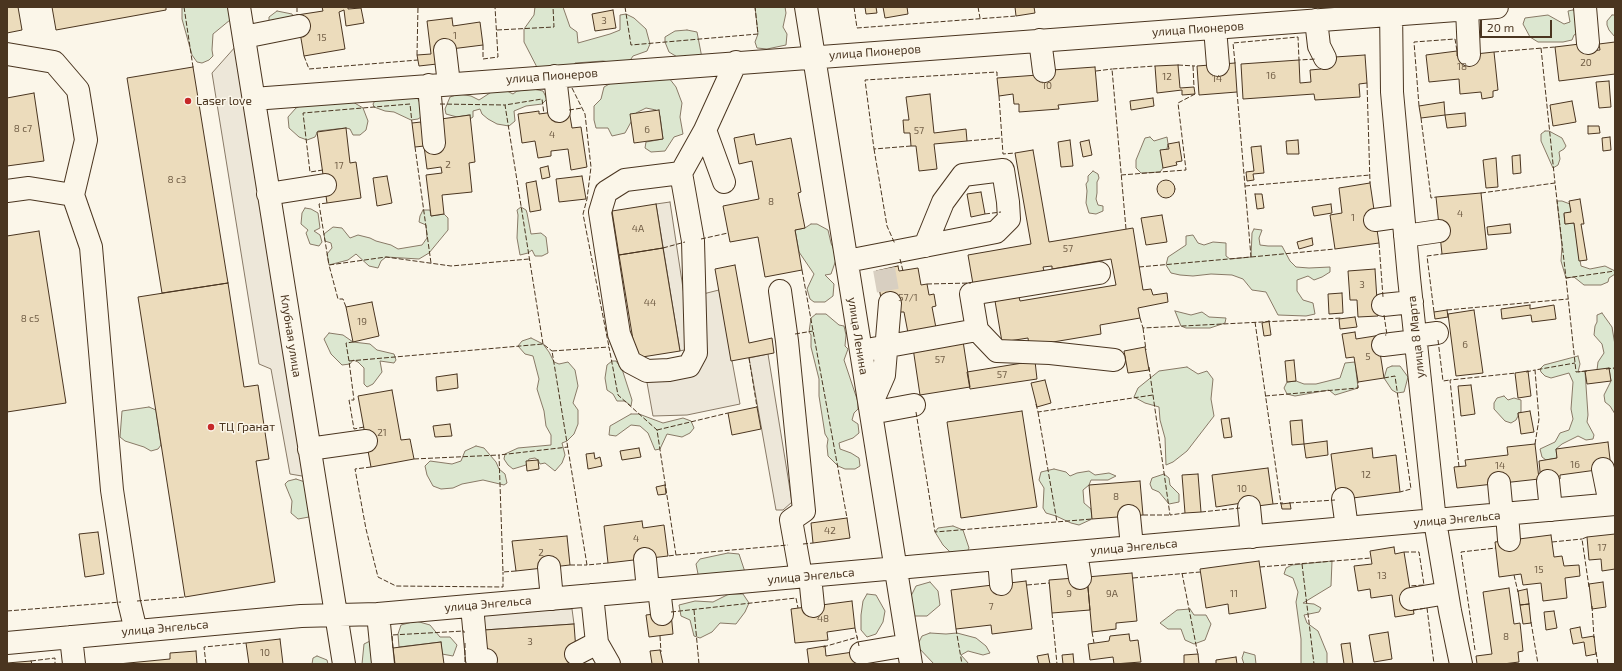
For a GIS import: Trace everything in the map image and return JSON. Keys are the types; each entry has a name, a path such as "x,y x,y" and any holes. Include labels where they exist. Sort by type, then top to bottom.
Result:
{"street":[{"name":"Клубная улица","path":"239,7 344,664"},
{"name":"улица Ленина","path":"806,7 910,654"},
{"name":"улица Пионеров","path":"253,99 814,56 1215,28 1307,16 1497,7"},
{"path":"1585,7 1588,43"},
{"path":"1467,9 1469,55"},
{"name":"улица 8 Марта","path":"1391,11 1392,92 1404,226 1435,521 1447,593 1466,661"},
{"path":"1307,16 1325,58"},
{"path":"244,37 299,26"},
{"path":"1215,28 1218,65"},
{"path":"1040,40 1044,71"},
{"path":"434,144 439,85 445,50"},
{"path":"7,54 54,62 78,90 86,140 73,195 91,247 112,490 129,602 136,631"},
{"path":"681,173 625,180 606,192 600,212 619,334 630,362 647,371 669,370 689,366 696,353 693,241 681,173 705,130 736,62"},
{"path":"555,76 558,111"},
{"path":"705,130 724,182"},
{"path":"268,194 324,185"},
{"path":"7,191 29,188 73,195"},
{"path":"1376,220 1439,231"},
{"path":"847,261 883,262 925,246"},
{"path":"1099,273 971,294 977,330 997,351 1050,353 1114,360"},
{"path":"780,291 788,340 804,511 791,520 813,606"},
{"path":"1383,304 1412,302"},
{"path":"890,303 884,375 870,410 914,405"},
{"path":"861,351 977,330"},
{"path":"1383,345 1416,339 1437,333"},
{"path":"309,449 366,441"},
{"path":"1604,469 1612,504"},
{"path":"1548,481 1552,510"},
{"path":"1499,483 1509,540"},
{"path":"1343,499 1348,528"},
{"name":"улица Энгельса","path":"7,643 301,616 378,614 472,606 1612,504"},
{"path":"1249,507 1252,537"},
{"path":"1129,516 1132,547"},
{"path":"1076,552 1080,578"},
{"path":"644,559 662,614"},
{"path":"999,559 1001,584"},
{"path":"549,567 552,599"},
{"path":"1411,599 1447,593"},
{"path":"592,595 597,643 609,664"},
{"path":"472,606 477,660 486,660"},
{"path":"378,614 383,664"},
{"path":"71,637 74,664"},
{"path":"576,654 597,643"},
{"path":"861,654 910,654"}],"green space":[{"path":"182,7 232,7 230,20 213,34 213,56 209,60 202,63 197,62 192,55 182,19"},
{"path":"535,7 563,7 570,27 577,32 578,43 620,30 620,15 626,14 634,18 646,29 650,44 647,51 633,56 627,65 603,61 575,63 566,75 542,77 524,42 524,29 534,15"},
{"path":"755,7 785,7 786,13 783,27 787,34 786,45 767,49 757,48 755,42 758,34"},
{"path":"1573,10 1579,13 1579,32 1574,35 1572,40 1563,42 1538,42 1530,37 1523,24 1525,18 1548,15 1564,24 1570,22 1568,11"},
{"path":"277,11 292,14 299,26 269,27 269,17"},
{"path":"1612,15 1615,15 1615,37 1607,25 1607,21"},
{"path":"687,30 697,32 702,58 679,58 669,52 665,42 665,37 675,31"},
{"path":"622,77 669,78 676,87 682,103 680,117 683,134 674,137 665,151 651,152 645,148 646,142 663,139 660,116 656,110 646,108 636,113 625,133 612,136 608,128 596,128 594,120 594,106 601,99 604,87"},
{"path":"503,89 513,94 517,91 533,89 543,91 547,99 542,104 526,106 514,111 515,121 509,126 497,124 488,119 482,114 480,109 473,111 473,117 470,119 469,115 457,117 446,114 445,109 450,97 459,94 471,96 479,100 493,91"},
{"path":"415,93 424,115 418,119 411,120 394,112 385,111 374,107 373,104 376,99"},
{"path":"353,102 363,108 368,121 366,130 360,135 353,135 350,129 346,128 318,131 315,137 307,140 299,137 289,128 288,117 296,108 304,104"},
{"path":"1545,131 1549,131 1562,138 1566,146 1559,152 1560,159 1558,165 1553,168 1541,141 1541,134"},
{"path":"1150,137 1154,141 1167,137 1168,144 1163,168 1160,172 1141,173 1136,168 1136,160 1145,138"},
{"path":"1093,171 1098,174 1099,178 1097,182 1096,199 1098,205 1103,206 1103,211 1096,214 1089,213 1086,203 1086,184 1088,181 1088,176"},
{"path":"1557,201 1570,204 1571,212 1564,214 1565,224 1574,223 1581,266 1590,269 1605,266 1615,271 1615,274 1609,278 1608,282 1601,285 1584,285 1574,277 1566,278 1561,261 1562,246"},
{"path":"521,207 526,210 531,234 541,233 546,237 548,253 542,256 535,256 532,250 528,253 520,255 517,238 517,210"},
{"path":"305,208 311,209 318,213 320,228 314,231 320,235 322,242 319,246 310,244 306,233 308,230 301,224 302,213"},
{"path":"423,210 430,210 431,216 444,214 448,218 448,230 429,253 419,259 386,257 381,261 378,268 369,266 356,254 348,260 329,265 327,254 332,248 331,243 325,241 324,234 333,227 342,228 350,238 358,235 391,245 398,249 422,245 427,238 426,225 419,222"},
{"path":"811,224 817,224 828,230 831,243 837,257 831,274 825,275 834,284 833,296 825,302 814,302 810,299 807,289 814,274 799,252 795,230 805,228"},
{"path":"1254,229 1262,230 1259,238 1260,245 1282,246 1290,261 1296,267 1330,267 1330,272 1322,277 1314,280 1308,276 1297,280 1297,291 1303,300 1313,303 1315,314 1306,316 1278,315 1266,292 1252,290 1243,279 1232,275 1180,275 1171,273 1166,265 1168,257 1186,245 1186,236 1193,235 1198,243 1204,245 1213,242 1226,243 1226,256 1230,259 1251,257 1252,233"},
{"path":"1175,311 1191,315 1202,312 1209,317 1226,318 1225,323 1210,328 1186,328 1181,326"},
{"path":"1602,313 1612,327 1615,345 1615,414 1610,406 1605,402 1604,395 1611,381 1609,369 1597,370 1598,362 1604,353 1602,344 1594,335 1597,315"},
{"path":"816,314 826,314 839,325 844,326 846,335 845,346 848,349 844,360 858,402 858,409 854,413 852,420 858,424 859,433 853,438 839,443 840,449 859,458 860,466 855,469 845,469 838,466 828,456 828,439 825,434 819,396 819,379 811,347 811,335 809,332 811,318"},
{"path":"329,333 343,335 353,342 370,344 377,350 394,354 396,360 394,363 380,361 382,372 373,384 367,387 364,384 364,368 358,362 353,360 350,364 342,365 331,354 324,339"},
{"path":"531,338 543,344 554,362 559,364 568,362 575,370 578,386 573,403 578,410 578,424 574,434 567,441 562,443 565,455 562,463 555,471 545,463 540,464 535,458 529,459 526,465 513,469 504,459 505,454 518,448 551,445 551,435 546,426 544,411 537,389 539,379 533,356 525,354 518,346 522,341"},
{"path":"1578,356 1580,364 1578,372 1585,371 1588,415 1587,422 1594,435 1593,439 1586,440 1578,436 1562,444 1556,449 1557,458 1546,460 1542,457 1540,449 1555,442 1560,433 1569,430 1573,419 1571,409 1573,382 1569,373 1551,378 1545,376 1540,369 1544,365"},
{"path":"612,361 616,361 622,369 632,400 631,406 625,401 617,401 613,394 607,390 605,378 607,365"},
{"path":"1355,362 1358,388 1335,395 1329,390 1295,396 1287,394 1284,388 1287,382 1296,381 1304,384 1316,384 1340,378 1345,363"},
{"path":"1392,366 1400,366 1408,377 1404,392 1397,393 1392,390 1384,378 1387,368"},
{"path":"1187,367 1198,374 1207,371 1213,379 1211,399 1214,416 1187,451 1173,462 1166,465 1165,438 1160,420 1159,407 1145,403 1134,397 1138,388 1159,371"},
{"path":"1504,396 1508,400 1514,398 1521,400 1521,412 1518,413 1516,420 1511,423 1505,421 1494,409 1494,403 1497,398"},
{"path":"149,407 156,410 161,445 158,449 151,451 144,447 125,441 120,437 122,411"},
{"path":"631,414 639,414 663,423 683,418 691,421 694,428 690,433 682,437 667,434 660,449 655,450 648,433 640,426 631,425 616,436 609,435 610,426"},
{"path":"476,446 484,448 496,462 499,469 505,474 507,483 504,485 483,480 462,484 453,488 441,489 433,486 427,475 425,466 430,461 452,464 461,461 465,451"},
{"path":"1054,469 1066,472 1070,476 1089,471 1095,475 1109,473 1116,476 1108,480 1091,480 1089,485 1083,490 1084,503 1091,509 1092,519 1079,525 1046,513 1043,508 1044,488 1039,480 1041,472"},
{"path":"1164,474 1169,478 1170,485 1179,494 1179,502 1169,504 1159,492 1152,489 1150,484 1152,478"},
{"path":"296,479 308,483 314,512 309,517 298,519 291,513 292,501 285,484 288,481"},
{"path":"953,526 963,530 969,548 966,554 951,553 943,545 935,532 938,528"},
{"path":"728,553 739,554 745,572 705,581 698,574 696,564 700,559"},
{"path":"1332,561 1331,586 1303,603 1314,604 1321,608 1319,612 1304,615 1307,623 1318,631 1327,653 1327,664 1301,664 1301,639 1296,602 1298,592 1293,578 1284,574 1286,568 1292,565"},
{"path":"930,582 938,591 940,605 927,616 912,616 909,600 916,586"},
{"path":"729,594 743,594 749,603 745,612 736,624 720,623 712,632 700,638 694,636 690,620 681,616 679,605 695,601 713,602"},
{"path":"867,594 876,595 885,611 883,622 876,634 867,637 861,630 861,615 863,601"},
{"path":"1190,609 1194,615 1206,615 1211,624 1205,640 1194,644 1185,640 1181,629 1168,629 1160,623 1177,610"},
{"path":"416,621 430,625 440,637 450,637 457,645 453,656 442,654 441,642 399,647 398,634 401,625"},
{"path":"930,633 957,633 976,638 986,646 990,653 983,655 968,651 961,655 969,664 934,664 917,646 922,636"},
{"path":"372,640 388,664 362,664 364,644"},
{"path":"1244,652 1255,655 1256,664 1244,664 1242,658"},
{"path":"317,656 327,660 328,664 312,664 313,658"}],"shaded area":[{"path":"244,37 314,478 290,474 271,369 259,364 212,73"},
{"path":"670,202 692,348 680,351 656,204"},
{"path":"719,290 740,404 687,415 653,416 646,377 696,369 699,295"},
{"path":"768,354 792,502 783,510 776,510 749,358"},
{"path":"572,609 574,624 484,630 484,613"}],"building":[{"path":"7,7 18,7 22,30 7,33"},
{"path":"52,7 166,7 166,10 56,30"},
{"path":"322,7 348,7 348,9 361,8 364,23 346,26 344,10 339,12 345,49 304,56 297,15 323,11"},
{"path":"865,7 876,7 877,13 866,14"},
{"path":"883,7 907,7 908,14 885,18"},
{"path":"1015,7 1034,7 1035,13 1016,16"},
{"path":"613,10 616,28 595,31 592,14"},
{"path":"452,18 453,26 480,22 483,45 435,51 437,64 419,66 417,55 431,54 427,21"},
{"path":"1615,42 1615,74 1559,81 1555,47 1588,43 1589,51 1600,50 1599,44"},
{"path":"1457,51 1457,56 1494,52 1498,90 1493,91 1493,97 1482,99 1481,92 1460,94 1459,79 1429,82 1426,55"},
{"path":"1365,55 1367,83 1359,84 1360,97 1315,100 1314,94 1243,99 1241,64 1299,60 1300,83 1311,82 1310,70 1321,69 1320,58"},
{"path":"1235,63 1237,92 1199,95 1197,66"},
{"path":"1178,65 1180,88 1194,87 1195,94 1182,95 1182,90 1157,93 1155,66"},
{"path":"193,67 228,283 162,293 127,78"},
{"path":"1095,67 1098,101 1058,105 1059,109 1019,112 1019,104 1014,104 1013,94 999,96 997,78 1038,75 1038,71"},
{"path":"1609,81 1611,107 1599,108 1596,82"},
{"path":"34,93 44,161 7,166 7,98"},
{"path":"930,94 934,133 966,129 967,141 934,144 937,169 919,171 916,146 911,146 910,133 904,133 903,120 909,120 906,97"},
{"path":"1153,98 1154,106 1131,110 1130,101"},
{"path":"1572,101 1576,122 1553,126 1550,105"},
{"path":"1444,102 1445,115 1421,118 1419,106"},
{"path":"569,110 572,128 581,127 587,167 571,170 568,149 551,151 551,156 538,158 535,141 522,143 518,114 539,111 539,114"},
{"path":"659,110 663,139 634,143 630,114"},
{"path":"1465,113 1466,126 1447,128 1445,115"},
{"path":"470,115 475,162 469,163 472,192 442,195 444,214 431,216 426,175 442,173 441,167 427,169 424,146 415,147 412,123 421,122 424,144 441,119"},
{"path":"1588,126 1599,126 1600,133 1588,134"},
{"path":"346,128 350,163 356,162 361,198 327,203 317,132"},
{"path":"754,134 756,145 791,138 801,192 798,193 805,228 795,230 802,270 765,277 758,237 730,242 723,206 759,199 752,161 739,164 734,138"},
{"path":"1610,137 1611,150 1603,151 1602,138"},
{"path":"1070,140 1073,166 1061,167 1058,142"},
{"path":"1089,140 1092,155 1083,157 1080,142"},
{"path":"1298,140 1299,154 1287,154 1286,141"},
{"path":"1179,142 1182,161 1176,162 1177,165 1163,168 1160,150 1169,149 1168,144"},
{"path":"1261,146 1264,173 1253,174 1254,180 1247,181 1246,172 1254,171 1251,147"},
{"path":"1033,150 1049,242 1133,228 1143,290 1151,289 1153,295 1167,293 1168,302 1138,308 1140,318 1100,325 1101,334 1029,346 1028,338 1002,342 995,301 1019,297 1020,301 1116,285 1111,259 1052,269 1052,266 1043,267 1044,271 973,284 968,255 1031,244 1015,153"},
{"path":"1520,155 1521,173 1513,174 1512,156"},
{"path":"1496,158 1498,187 1486,188 1483,160"},
{"path":"548,166 550,177 542,179 540,168"},
{"path":"387,176 392,203 377,206 373,178"},
{"path":"582,176 586,199 559,202 556,179"},
{"path":"1166,180 1172,183 1175,189 1172,195 1166,198 1160,195 1157,189 1160,183"},
{"path":"536,181 541,210 530,212 526,183"},
{"path":"1370,183 1379,243 1335,249 1330,215 1342,213 1339,188"},
{"path":"981,192 985,214 971,217 967,194"},
{"path":"1481,193 1487,249 1442,254 1436,197"},
{"path":"1255,194 1262,194 1264,208 1257,209"},
{"path":"1580,199 1584,224 1581,224 1587,260 1579,261 1574,223 1565,224 1564,213 1571,212 1569,201"},
{"path":"656,204 663,248 619,255 612,211"},
{"path":"1331,204 1332,213 1314,216 1312,207"},
{"path":"1162,215 1167,242 1146,245 1141,218"},
{"path":"1510,224 1511,233 1488,235 1487,227"},
{"path":"39,231 66,403 7,412 7,236"},
{"path":"1312,238 1313,245 1299,249 1297,242"},
{"path":"663,248 680,351 636,358 619,255"},
{"path":"735,265 749,343 772,338 774,353 731,361 715,269"},
{"path":"898,266 899,271 918,268 921,285 927,284 929,295 934,294 936,306 932,307 936,328 908,333 904,312 899,312 882,304 876,271"},
{"path":"1375,269 1378,316 1358,317 1357,300 1350,300 1348,271"},
{"name":"ТЦ Гранат","path":"228,283 244,387 258,385 269,459 256,461 275,582 185,597 138,297"},
{"path":"1342,293 1343,313 1329,314 1328,294"},
{"path":"372,302 379,336 353,342 346,307"},
{"path":"1530,305 1530,309 1554,305 1556,319 1532,322 1531,315 1502,319 1501,309"},
{"path":"1447,310 1448,317 1435,319 1434,312"},
{"path":"1474,310 1483,373 1456,376 1448,314"},
{"path":"1355,317 1357,327 1340,329 1339,319"},
{"path":"1269,321 1271,335 1264,336 1262,323"},
{"path":"1355,332 1356,339 1381,335 1379,346 1384,378 1358,382 1354,357 1346,358 1342,334"},
{"path":"963,341 970,387 920,395 913,348"},
{"path":"1145,347 1149,370 1128,373 1124,351"},
{"path":"1294,360 1296,381 1287,382 1285,361"},
{"path":"1035,361 1037,379 970,389 967,372"},
{"path":"1609,368 1611,381 1587,384 1585,371"},
{"path":"1528,371 1531,396 1518,398 1515,373"},
{"path":"457,374 458,388 437,391 436,377"},
{"path":"1045,380 1051,403 1037,407 1031,383"},
{"path":"1471,385 1475,414 1461,416 1458,386"},
{"path":"392,390 401,440 410,439 414,459 371,467 358,396"},
{"path":"757,407 761,429 732,435 728,413"},
{"path":"1022,411 1037,507 961,518 947,422"},
{"path":"1530,411 1534,432 1521,434 1518,413"},
{"path":"1229,418 1232,437 1224,438 1221,419"},
{"path":"1302,420 1304,444 1292,445 1290,421"},
{"path":"450,424 452,436 435,437 433,426"},
{"path":"1327,441 1328,455 1306,458 1304,444"},
{"path":"1608,442 1611,468 1560,475 1560,479 1541,482 1539,461 1557,458 1556,449"},
{"path":"1535,444 1539,479 1457,488 1454,467 1466,466 1465,460 1508,455 1507,447"},
{"path":"639,448 641,457 622,460 620,451"},
{"path":"1372,448 1373,458 1396,455 1400,492 1337,500 1331,454"},
{"path":"594,453 595,459 600,457 602,466 588,469 586,454"},
{"path":"538,460 539,469 527,471 526,461"},
{"path":"1268,468 1273,504 1242,508 1242,503 1216,507 1212,475"},
{"path":"1198,474 1201,512 1185,513 1182,475"},
{"path":"1140,481 1143,515 1092,519 1089,485"},
{"path":"665,485 666,494 658,495 656,487"},
{"path":"1290,503 1291,509 1282,509 1281,504"},
{"path":"847,518 850,538 813,543 811,523"},
{"path":"642,521 643,528 664,525 668,556 608,563 604,526"},
{"path":"98,532 104,574 85,577 79,534"},
{"path":"1615,534 1615,569 1602,571 1601,559 1589,560 1587,537"},
{"path":"1551,535 1554,557 1562,556 1564,566 1579,565 1580,576 1565,578 1567,598 1543,601 1541,583 1523,585 1521,574 1499,577 1495,542"},
{"path":"567,536 570,565 516,571 512,541"},
{"path":"1394,547 1395,554 1404,552 1414,614 1395,617 1392,595 1371,598 1370,589 1358,591 1354,566 1372,564 1370,551"},
{"path":"1259,561 1266,608 1229,614 1228,604 1206,608 1200,569"},
{"path":"1132,573 1137,621 1116,623 1116,629 1092,632 1087,577"},
{"path":"1087,577 1090,610 1052,613 1049,580"},
{"path":"1026,581 1032,629 992,634 991,625 956,629 951,590"},
{"path":"1603,582 1606,607 1592,609 1589,584"},
{"path":"1509,588 1514,624 1520,623 1523,651 1518,652 1519,662 1503,664 1477,664 1476,656 1492,654 1483,592"},
{"path":"1527,589 1529,604 1520,605 1518,591"},
{"path":"852,601 855,628 827,632 828,640 795,643 791,609"},
{"path":"1529,604 1531,623 1523,624 1520,605"},
{"path":"1554,611 1557,628 1546,630 1544,612"},
{"path":"671,612 673,634 649,637 646,615"},
{"path":"574,624 577,664 486,664 484,630"},
{"path":"1580,627 1582,638 1594,636 1596,654 1586,656 1584,642 1573,644 1570,629"},
{"path":"1388,632 1392,659 1374,662 1369,635"},
{"path":"1129,634 1130,641 1138,640 1141,662 1114,664 1113,657 1090,660 1088,644 1109,641 1110,636"},
{"path":"280,639 283,664 249,664 246,643"},
{"path":"441,642 444,664 395,664 393,648"},
{"path":"1350,643 1353,664 1344,664 1341,644"},
{"path":"825,646 826,656 860,651 862,664 809,664 807,649"},
{"path":"660,650 663,664 652,664 650,651"},
{"path":"196,651 197,664 118,664 170,659 170,653"},
{"path":"1048,654 1050,664 1039,664 1037,656"},
{"path":"1073,654 1074,664 1063,664 1062,655"},
{"path":"1198,654 1199,664 1184,664 1184,655"},
{"path":"1236,657 1237,664 1216,664 1216,660"},
{"path":"31,661 32,664 7,664 7,663"}],"tunnel":[{"path":"884,269 890,303"}],"fence":[{"path":"184,7 193,67"},
{"path":"297,7 297,15"},
{"path":"417,55 418,7"},
{"path":"483,45 483,59 498,57 495,7"},
{"path":"497,30 554,27 553,7"},
{"path":"625,7 631,45 758,34 755,7"},
{"path":"854,7 857,28 1016,16"},
{"path":"978,7 980,18"},
{"path":"1235,63 1233,43 1298,37 1299,60 1316,59"},
{"path":"1419,106 1414,42 1455,39 1457,51"},
{"path":"1494,52 1555,47"},
{"path":"1541,48 1555,183"},
{"path":"304,56 309,69 418,60"},
{"path":"1178,65 1195,66"},
{"path":"1126,229 1112,69 1155,66"},
{"path":"1193,66 1194,87"},
{"path":"1096,71 1112,69"},
{"path":"911,146 874,149 865,80 997,72 997,78"},
{"path":"1367,83 1370,183"},
{"path":"572,88 585,114 591,167 587,199 583,214 609,347"},
{"path":"1139,267 1251,257 1237,92"},
{"path":"1121,175 1186,170 1178,103 1195,94"},
{"path":"999,96 1003,154 1015,153"},
{"path":"543,344 505,105 542,99 544,114"},
{"path":"323,170 310,172 303,113 410,104 412,123"},
{"path":"440,104 505,105"},
{"path":"569,110 582,108"},
{"path":"1421,118 1431,198 1436,197"},
{"path":"967,141 1001,138"},
{"path":"415,147 431,263"},
{"path":"874,149 887,226 895,244"},
{"path":"1245,186 1370,175"},
{"path":"1481,193 1555,183 1566,278"},
{"path":"327,203 319,204 329,265"},
{"path":"985,214 1001,212"},
{"path":"701,239 728,233"},
{"path":"663,248 685,242"},
{"path":"1379,243 1383,297"},
{"path":"1251,257 1335,249"},
{"path":"1434,312 1427,256 1442,254"},
{"path":"346,307 343,299 338,299 329,265 386,257 451,266 529,259"},
{"path":"900,259 903,271"},
{"path":"802,270 847,518"},
{"path":"1587,371 1576,372 1566,278 1615,271"},
{"path":"927,284 971,283"},
{"path":"1447,310 1568,299"},
{"path":"1384,315 1387,335 1385,335"},
{"path":"1140,318 1143,328 1342,318"},
{"path":"1255,322 1281,504"},
{"path":"1143,328 1146,350"},
{"path":"795,334 813,331"},
{"path":"1438,340 1443,381 1450,380"},
{"path":"349,361 346,343 353,342"},
{"path":"364,427 354,429 349,400 354,400 349,361 543,344 552,351"},
{"path":"608,563 587,565 552,351 609,347 618,395 657,430 676,555 668,556"},
{"path":"749,358 757,407"},
{"path":"1535,444 1539,419 1535,370 1575,363"},
{"path":"1149,367 1170,515 1185,513"},
{"path":"1606,369 1614,368 1615,372"},
{"path":"1526,372 1535,370"},
{"path":"1459,467 1450,380 1516,373"},
{"path":"1384,378 1395,376 1411,489 1400,492"},
{"path":"1265,396 1358,388 1358,382"},
{"path":"1036,404 1038,412 1153,395"},
{"path":"916,412 935,532 1092,519"},
{"path":"1038,412 1057,522"},
{"path":"657,430 728,413"},
{"path":"516,571 503,572 499,455 568,447"},
{"path":"414,459 499,455"},
{"path":"371,467 355,469 366,529 378,577 396,586 503,587 503,572"},
{"path":"1289,503 1335,500"},
{"path":"1273,504 1283,503"},
{"path":"1201,512 1240,508"},
{"path":"1143,515 1170,515"},
{"path":"1587,537 1582,539 1589,587"},
{"path":"1552,542 1582,539"},
{"path":"803,544 813,543"},
{"path":"676,555 788,545"},
{"path":"1475,650 1461,552 1496,548"},
{"path":"1404,552 1419,552 1424,585 1409,586"},
{"path":"1260,567 1371,558"},
{"path":"1302,564 1314,664"},
{"path":"570,565 587,565"},
{"path":"1133,578 1200,572"},
{"path":"1182,573 1198,655"},
{"path":"1514,575 1518,592"},
{"path":"1027,585 1049,583"},
{"path":"137,601 185,597"},
{"path":"671,612 796,598 798,608"},
{"path":"7,611 121,602"},
{"path":"1592,606 1594,638"},
{"path":"1413,610 1427,608 1434,664"},
{"path":"694,610 699,664"},
{"path":"1052,613 1057,664"},
{"path":"1531,622 1538,664"},
{"path":"855,628 859,646"},
{"path":"956,629 962,664"},
{"path":"393,648 392,635 464,631 464,633"},
{"path":"1092,632 1094,643"},
{"path":"660,636 661,652"},
{"path":"823,647 858,637"},
{"path":"206,664 204,647 246,643"},
{"path":"465,643 465,664"},
{"path":"1596,652 1598,664"},
{"path":"31,661 55,658 55,664"}],"place":[{"name":"Laser love","path":"188,101"},
{"name":"ТЦ Гранат","path":"211,427"}]}
